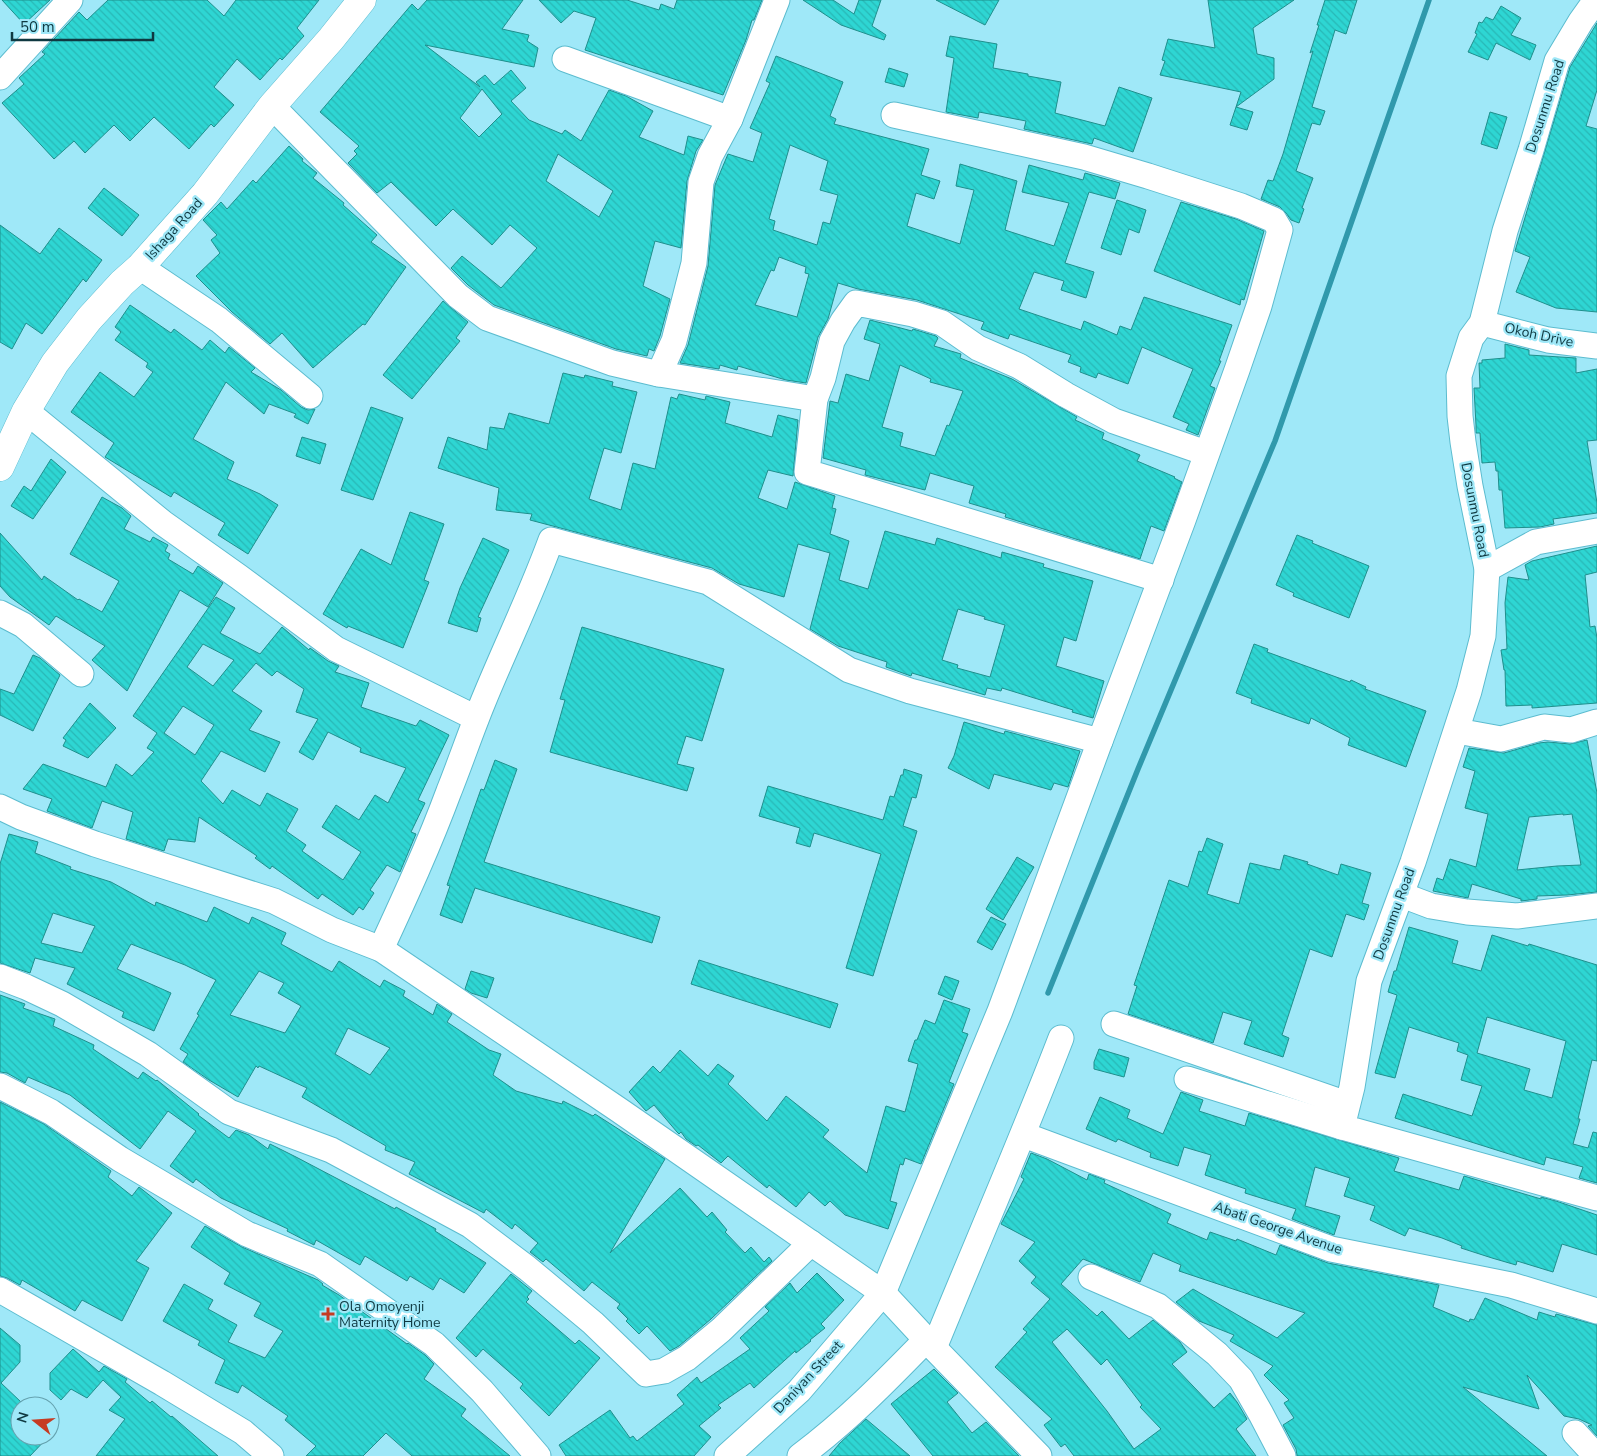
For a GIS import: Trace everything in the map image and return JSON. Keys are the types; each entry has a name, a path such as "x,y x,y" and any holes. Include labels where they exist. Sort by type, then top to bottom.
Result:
{"main road":[{"name":"Ishaga Road","path":"0,448 24,397 42,367 64,337 89,306 168,220 244,128 314,38 347,0"},
{"name":"Ishaga Road","path":"0,467 26,411 56,363 89,319 122,283 140,267 205,194 272,106 331,39 362,0"}],"street":[{"path":"0,77 70,0"},
{"path":"659,374 674,341 694,263 701,182 710,156 730,119 777,0"},
{"name":"Dosunmu Road","path":"1347,1106 1369,982 1402,894 1456,731 1469,691 1483,636 1487,570 1470,486 1460,416 1460,376 1471,338 1482,323 1505,230 1557,61 1596,0"},
{"path":"565,59 730,119"},
{"path":"272,106 458,296 487,318 612,363 659,374 815,399"},
{"name":"Daniyan Street","path":"727,1456 798,1391 883,1293 1000,1011 1161,580 1259,306 1279,239 1280,230 1274,220 1241,206 1094,160 894,115"},
{"path":"140,267 219,320 310,396"},
{"path":"1161,580 807,472 815,399 832,342 843,321 856,303 913,314 942,323 978,348 1019,366 1066,396 1114,421 1206,453"},
{"name":"Okoh Drive","path":"1482,323 1548,340 1597,346"},
{"path":"26,411 163,523 239,576 336,649 476,718"},
{"path":"1487,570 1536,542 1597,531"},
{"path":"381,949 419,866 450,791 476,718 539,573 551,540 708,582 849,670 910,690 1100,740"},
{"path":"0,613 23,626 80,674"},
{"path":"1456,731 1501,740 1544,727 1571,730 1597,722"},
{"path":"0,807 21,817 95,844 274,901 332,930 381,949 611,1104 883,1293 1039,1456"},
{"path":"1402,894 1430,906 1467,912 1517,916 1597,906"},
{"path":"0,977 62,1004 148,1054 229,1112 331,1150 470,1225 527,1268 593,1322 646,1374 664,1371 687,1358 722,1330 811,1243"},
{"path":"1114,1024 1347,1106 1597,1198"},
{"path":"800,1456 844,1422 930,1344 1024,1134 1061,1038"},
{"path":"1187,1079 1347,1106"},
{"path":"0,1086 50,1112 120,1159 247,1234 320,1264 434,1344 482,1390 538,1456"},
{"name":"Abati George Avenue","path":"1024,1134 1330,1249 1511,1285 1597,1311"},
{"path":"1091,1277 1158,1306 1217,1354 1241,1379 1283,1456"},
{"path":"0,1290 154,1378 243,1432 271,1456"},
{"path":"1575,1433 1596,1456"}],"building":[{"path":"2,0 50,0 24,24"},
{"path":"108,0 207,0 224,16 236,0 319,0 297,28 304,36 260,80 237,59 214,87 234,105 214,127 211,124 189,149 154,117 130,141 114,125 85,153 74,141 54,159 2,103 24,84 19,78 45,54 42,52 79,12 87,20"},
{"path":"427,0 523,0 502,29 529,35 527,41 538,48 534,67 425,45 480,87 476,82 485,75 494,85 511,70 526,88 511,101 529,120 562,134 565,130 581,141 609,90 626,96 653,111 639,137 684,155 688,136 703,140 696,151 687,181 681,248 655,241 643,286 670,299 654,351 649,349 647,356 616,349 494,305 468,285 451,268 462,256 501,288 537,248 510,225 492,245 453,209 436,226 391,182 377,193 348,163 357,154 354,151 359,146 320,112 412,4 418,10","holes":["482,89 502,114 479,137 460,118","558,154 613,191 599,217 546,181"]},
{"path":"539,0 627,0 659,10 661,4 674,9 677,0 762,0 754,20 752,20 746,40 723,95 585,50 596,18 574,11 561,23"},
{"path":"803,0 833,0 854,14 859,0 881,0 872,26 886,35 884,40 841,25"},
{"path":"936,0 999,0 985,25"},
{"path":"1208,0 1294,0 1253,28 1257,54 1274,58 1274,79 1236,107 1241,92 1160,75 1165,61 1162,60 1168,39 1215,48"},
{"path":"1325,0 1357,0 1346,34 1335,30 1312,107 1325,111 1320,125 1312,123 1296,171 1313,178 1302,208 1304,209 1299,223 1291,220 1280,207 1261,199 1268,180 1273,181 1283,154 1313,51 1310,53"},
{"path":"1501,6 1521,18 1511,35 1536,45 1530,60 1496,43 1488,60 1468,52 1477,34 1475,33 1479,22 1482,23 1486,17 1493,20"},
{"path":"1597,23 1597,90 1586,126 1597,129 1597,312 1556,308 1516,292 1530,257 1515,251 1570,67"},
{"path":"950,36 997,44 993,68 1061,82 1055,113 1105,126 1119,87 1152,98 1133,152 1094,138 1092,144 1024,129 1026,121 979,112 978,118 946,112 954,58 946,56"},
{"path":"776,56 843,82 830,116 836,119 834,124 929,149 921,175 940,181 934,199 916,193 907,226 960,244 974,190 956,186 960,164 1017,181 1005,230 1054,246 1069,203 1022,192 1029,165 1083,180 1085,173 1120,183 1115,199 1089,192 1065,263 1094,272 1086,298 1061,290 1064,281 1034,272 1019,309 1081,330 1084,321 1117,335 1120,326 1131,330 1144,297 1232,325 1219,361 1221,361 1210,386 1215,388 1198,435 1186,430 1189,424 1173,417 1193,369 1142,347 1128,384 1098,373 1096,378 1080,372 1081,367 1068,362 1071,355 1010,334 1008,339 981,329 984,322 917,300 858,289 838,283 828,319 818,337 806,383 786,380 738,366 737,370 720,365 719,369 680,363 688,345 708,266 715,185 728,154 753,162 762,133 750,128 770,83 766,81","holes":["790,145 828,161 820,190 838,195 830,224 823,222 817,245 773,230 775,221 769,219","779,257 806,267 805,273 809,274 797,317 755,305 771,270 774,271"]},
{"path":"889,68 908,74 904,87 885,82"},
{"path":"1236,107 1253,112 1247,130 1230,125"},
{"path":"1490,112 1507,117 1497,149 1481,144"},
{"path":"289,146 303,159 302,161 317,173 313,178 344,203 343,205 377,235 371,242 406,267 365,325 363,324 313,368 282,333 270,344 232,312 196,276 220,253 211,240 217,235 203,220 221,202 227,209 253,180 256,183"},
{"path":"104,188 139,215 122,236 88,208"},
{"path":"1117,200 1146,210 1139,233 1129,229 1121,255 1101,248"},
{"path":"1181,202 1236,219 1264,231 1244,300 1241,299 1240,305 1154,271"},
{"path":"0,225 40,254 59,228 102,260 86,282 83,279 42,334 26,323 12,349 0,342"},
{"path":"443,301 468,322 456,338 460,341 412,399 383,375"},
{"path":"130,305 171,333 174,329 202,350 210,340 225,353 229,347 255,368 251,372 281,390 301,407 308,410 315,409 308,424 294,417 296,414 269,404 264,414 226,382 193,439 234,462 227,479 260,494 278,505 248,554 218,535 225,523 174,492 171,497 105,457 114,443 71,412 100,372 134,397 153,372 146,367 148,363 115,340 121,332 115,327"},
{"path":"870,320 936,336 938,338 934,346 961,354 960,358 1012,379 1077,417 1075,420 1104,433 1102,439 1140,455 1137,461 1175,477 1182,482 1164,531 1151,526 1140,559 1005,517 1006,514 969,503 974,486 930,473 925,490 865,475 866,470 823,458 830,401 838,403 846,374 869,381 880,344 864,339","holes":["900,365 931,379 930,382 963,391 935,456 900,446 903,433 882,427"]},
{"path":"1505,344 1529,350 1529,355 1576,358 1576,373 1597,369 1597,440 1587,441 1597,513 1553,519 1554,524 1540,527 1505,528 1502,490 1499,490 1498,471 1496,471 1495,462 1482,463 1480,433 1476,433 1474,388 1480,388 1479,363 1482,363 1482,360 1505,358"},
{"path":"563,373 584,378 585,375 613,382 612,386 637,392 621,453 604,448 589,499 621,510 633,463 655,469 671,397 677,399 679,394 705,400 706,396 730,402 725,423 772,437 778,415 798,420 793,476 768,470 758,498 787,509 795,482 835,496 832,508 836,509 830,534 849,541 839,580 868,589 885,531 935,545 937,538 1001,558 1002,552 1044,564 1043,567 1093,581 1076,641 1064,637 1056,666 1104,681 1093,718 1002,688 1001,691 987,688 985,695 912,673 911,676 886,667 887,662 838,646 810,629 830,553 798,544 784,597 739,584 712,568 530,520 532,514 496,510 499,488 438,468 448,437 487,450 490,427 504,429 509,413 549,424","holes":["958,609 985,617 984,619 1005,625 990,677 957,668 958,665 942,660"]},
{"path":"371,407 403,418 373,500 341,490"},
{"path":"302,437 326,444 320,464 296,456"},
{"path":"51,459 66,472 33,519 11,506 24,486 31,491"},
{"path":"102,497 122,508 131,516 124,529 150,542 153,537 168,545 165,551 170,554 168,559 193,574 198,566 223,583 208,607 180,590 127,691 92,660 105,646 56,616 49,625 10,597 0,586 0,533 42,580 44,576 78,600 102,612 119,581 70,554"},
{"path":"410,512 444,524 424,580 429,582 403,648 348,626 347,628 323,614 361,549 391,565"},
{"path":"1297,535 1369,566 1349,618 1293,596 1294,593 1276,585"},
{"path":"483,538 509,550 478,617 481,618 477,632 448,623 460,588"},
{"path":"1597,546 1597,572 1585,575 1590,627 1595,626 1597,638 1597,703 1532,708 1532,705 1506,706 1505,670 1501,650 1507,649 1505,603 1508,577 1529,580 1525,565 1532,561"},
{"path":"216,597 235,608 220,633 260,654 282,627 309,650 310,648 328,661 339,666 335,672 369,683 361,707 416,726 420,720 449,735 418,800 425,803 411,832 416,834 400,872 387,865 370,890 374,893 363,910 359,907 353,915 322,894 318,899 272,866 270,869 255,858 257,856 199,817 195,842 168,839 164,851 126,839 133,812 102,801 92,828 47,811 52,799 23,789 43,764 106,787 116,764 132,776 154,752 147,748 157,733 133,716","holes":["203,644 234,660 213,686 187,667","256,663 272,676 277,671 304,689 296,712 318,719 299,752 313,760 328,732 361,748 360,752 406,768 388,803 375,795 359,820 336,805 322,827 361,852 343,880 302,851 306,845 286,831 298,809 267,793 260,806 232,790 223,804 201,781 221,751 265,772 280,742 249,730 262,711 232,691","183,706 214,725 195,755 164,733"]},
{"path":"582,627 724,669 702,741 686,736 677,764 694,768 687,791 550,752 565,700 560,699"},
{"path":"1254,644 1268,649 1267,652 1350,682 1351,680 1366,687 1365,689 1426,711 1406,767 1348,745 1350,738 1311,718 1309,724 1251,703 1252,699 1236,693"},
{"path":"33,655 40,658 60,675 33,731 0,715 0,689 14,694"},
{"path":"90,703 116,728 88,758 63,746 66,740 63,738"},
{"path":"964,722 1004,734 1005,731 1080,751 1068,787 1054,783 1051,790 994,774 989,789 948,768 954,756"},
{"path":"1587,740 1597,793 1597,892 1537,896 1537,899 1521,901 1521,899 1472,884 1468,898 1433,891 1437,878 1443,880 1450,859 1476,867 1488,814 1465,808 1475,771 1463,767 1469,748 1504,753 1539,743 1570,744","holes":["1572,814 1581,865 1517,870 1529,817"]},
{"path":"495,760 517,769 484,862 660,917 652,943 475,888 462,923 440,915 450,886 447,885 481,789 484,790"},
{"path":"904,769 922,775 916,798 912,797 903,826 917,831 873,976 846,968 881,854 814,833 810,847 796,843 800,828 759,816 768,786 883,820 890,796 894,797"},
{"path":"9,834 38,842 35,853 71,867 70,869 111,882 155,906 156,902 207,922 214,907 249,924 252,917 286,933 281,944 332,972 339,961 380,987 384,980 405,991 403,996 433,1015 437,1004 452,1014 447,1022 489,1050 501,1054 493,1075 516,1091 562,1104 563,1101 593,1116 595,1114 665,1159 610,1253 680,1188 707,1217 712,1212 727,1230 725,1232 745,1253 751,1247 764,1262 769,1257 772,1261 711,1319 679,1346 670,1351 647,1326 639,1334 626,1321 628,1319 617,1308 620,1304 592,1282 584,1291 546,1259 543,1262 530,1252 538,1243 515,1224 512,1229 486,1209 484,1213 409,1174 415,1162 385,1150 386,1146 302,1097 307,1088 256,1066 238,1097 183,1062 188,1054 180,1049 216,980 185,965 131,944 117,969 171,993 154,1031 122,1017 124,1012 67,984 75,968 35,958 30,973 0,963 0,864","holes":["53,913 95,926 82,953 41,943","259,971 284,983 278,993 301,1006 285,1033 230,1015","348,1028 390,1048 370,1075 335,1054"]},
{"path":"1207,838 1223,844 1207,894 1239,904 1250,863 1280,870 1284,855 1308,862 1307,864 1338,875 1341,864 1371,873 1362,903 1369,905 1364,920 1346,914 1332,957 1310,949 1282,1035 1289,1038 1283,1057 1244,1044 1252,1021 1223,1012 1213,1043 1128,1014 1137,986 1134,985 1169,880 1188,887 1199,851 1202,852"},
{"path":"1017,857 1034,867 1003,920 986,909"},
{"path":"991,917 1006,924 992,950 977,942"},
{"path":"1409,927 1458,941 1452,963 1481,971 1492,935 1528,946 1529,944 1597,965 1597,1061 1592,1060 1573,1144 1588,1148 1593,1132 1597,1133 1597,1183 1579,1178 1583,1167 1546,1157 1544,1165 1395,1118 1403,1094 1472,1116 1482,1086 1461,1080 1468,1055 1457,1051 1459,1043 1409,1027 1395,1078 1375,1073 1397,995 1388,992 1394,971 1396,971","holes":["1487,1017 1566,1041 1552,1098 1524,1090 1530,1069 1477,1053"]},
{"path":"699,960 838,1004 830,1028 691,984"},
{"path":"471,971 494,978 487,998 465,989"},
{"path":"945,976 959,981 952,1000 938,994"},
{"path":"0,995 25,1004 23,1008 55,1019 53,1026 94,1045 93,1049 138,1079 143,1072 157,1080 198,1115 229,1138 236,1130 249,1135 268,1149 270,1144 436,1229 435,1231 486,1263 464,1293 440,1278 433,1290 410,1276 407,1281 365,1256 360,1265 316,1240 314,1245 287,1231 288,1229 221,1198 196,1179 193,1183 170,1166 196,1131 168,1111 140,1149 70,1095 28,1077 25,1083 7,1073 0,1072"},
{"path":"944,1000 970,1009 962,1032 968,1034 949,1082 954,1084 921,1164 905,1158 903,1165 900,1164 890,1201 897,1203 888,1229 845,1215 830,1201 825,1206 809,1192 796,1207 769,1185 767,1188 728,1156 721,1163 698,1145 696,1146 686,1139 681,1132 679,1134 654,1105 646,1111 629,1092 653,1066 660,1073 680,1050 708,1076 718,1064 734,1076 728,1084 767,1121 786,1096 829,1130 823,1137 867,1173 886,1106 905,1112 918,1064 908,1061 915,1040 917,1040 925,1020 935,1024"},
{"path":"1099,1049 1129,1058 1124,1077 1094,1069 1094,1062"},
{"path":"1181,1092 1203,1100 1199,1111 1245,1126 1249,1113 1399,1158 1394,1171 1459,1190 1464,1176 1541,1199 1541,1197 1556,1201 1597,1215 1597,1255 1562,1244 1553,1272 1517,1261 1516,1265 1492,1258 1461,1248 1462,1246 1442,1238 1409,1228 1405,1236 1370,1220 1375,1206 1344,1196 1350,1178 1315,1167 1305,1206 1340,1216 1334,1235 1292,1219 1296,1209 1245,1193 1246,1189 1205,1175 1211,1155 1184,1147 1178,1166 1150,1157 1151,1153 1118,1139 1116,1142 1086,1129 1100,1097 1130,1110 1127,1118 1163,1134"},
{"path":"0,1102 44,1124 111,1171 108,1177 132,1196 139,1187 172,1213 136,1261 149,1268 122,1321 82,1300 75,1311 22,1280 20,1285 0,1276"},
{"path":"1031,1153 1047,1159 1087,1180 1089,1174 1105,1180 1104,1183 1171,1214 1167,1223 1207,1240 1210,1232 1236,1241 1237,1239 1276,1255 1280,1245 1328,1263 1439,1285 1433,1307 1469,1322 1470,1319 1474,1320 1485,1298 1537,1320 1539,1312 1555,1317 1556,1314 1597,1325 1597,1436 1588,1426 1592,1425 1579,1419 1564,1416 1527,1375 1539,1409 1463,1387 1547,1456 1297,1456 1296,1449 1283,1425 1294,1418 1284,1403 1289,1400 1264,1375 1273,1366 1230,1341 1234,1335 1199,1321 1176,1302 1193,1289 1277,1338 1305,1313 1179,1271 1181,1265 1153,1253 1140,1282 1083,1259 1061,1284 1097,1316 1102,1311 1129,1339 1153,1320 1180,1342 1187,1352 1172,1364 1214,1408 1230,1393 1247,1419 1236,1429 1256,1456 1074,1456 1065,1444 1061,1447 1044,1425 1052,1419 995,1367 1027,1332 1023,1329 1050,1299 1031,1283 1036,1277 1019,1261 1035,1242 1001,1224 1024,1179 1021,1177","holes":["1067,1329 1101,1365 1107,1359 1142,1405 1140,1407 1161,1429 1134,1449 1107,1411 1052,1342"]},
{"path":"205,1226 242,1247 318,1280 322,1285 425,1355 434,1364 424,1379 466,1409 461,1416 510,1456 412,1456 386,1433 363,1456 306,1456 316,1446 285,1420 288,1416 242,1385 238,1393 215,1383 225,1360 198,1345 200,1341 163,1321 184,1284 213,1300 208,1309 237,1325 228,1342 265,1358 283,1331 254,1316 261,1303 224,1284 230,1273 191,1247"},
{"path":"817,1273 844,1300 821,1324 825,1328 811,1341 796,1353 795,1351 754,1388 750,1383 718,1405 721,1408 699,1426 711,1437 694,1456 566,1456 559,1445 610,1410 630,1438 633,1436 637,1441 684,1404 677,1395 697,1377 701,1383 750,1349 740,1338 769,1311 765,1307 790,1283 797,1293"},
{"path":"511,1274 532,1291 527,1297 529,1299 526,1302 575,1344 579,1340 600,1358 549,1416 520,1388 523,1384 483,1349 476,1357 456,1338"},
{"path":"0,1328 20,1345 20,1362 1,1383 15,1396 10,1396 10,1446 40,1446 30,1456 0,1456"},
{"path":"73,1349 99,1372 104,1366 127,1379 125,1382 150,1403 152,1401 172,1416 218,1456 96,1456 125,1419 109,1410 121,1397 103,1380 87,1398 71,1389 61,1400 60,1396 57,1396 50,1390 50,1373"},
{"path":"934,1369 958,1393 947,1402 972,1433 986,1422 1019,1456 933,1456 891,1404"},
{"path":"866,1419 910,1456 829,1456"}],"waterway":[{"path":"1048,993 1138,769 1275,441 1429,0"}],"place":[{"name":"Ola Omoyenji Maternity Home","path":"328,1314"}]}
